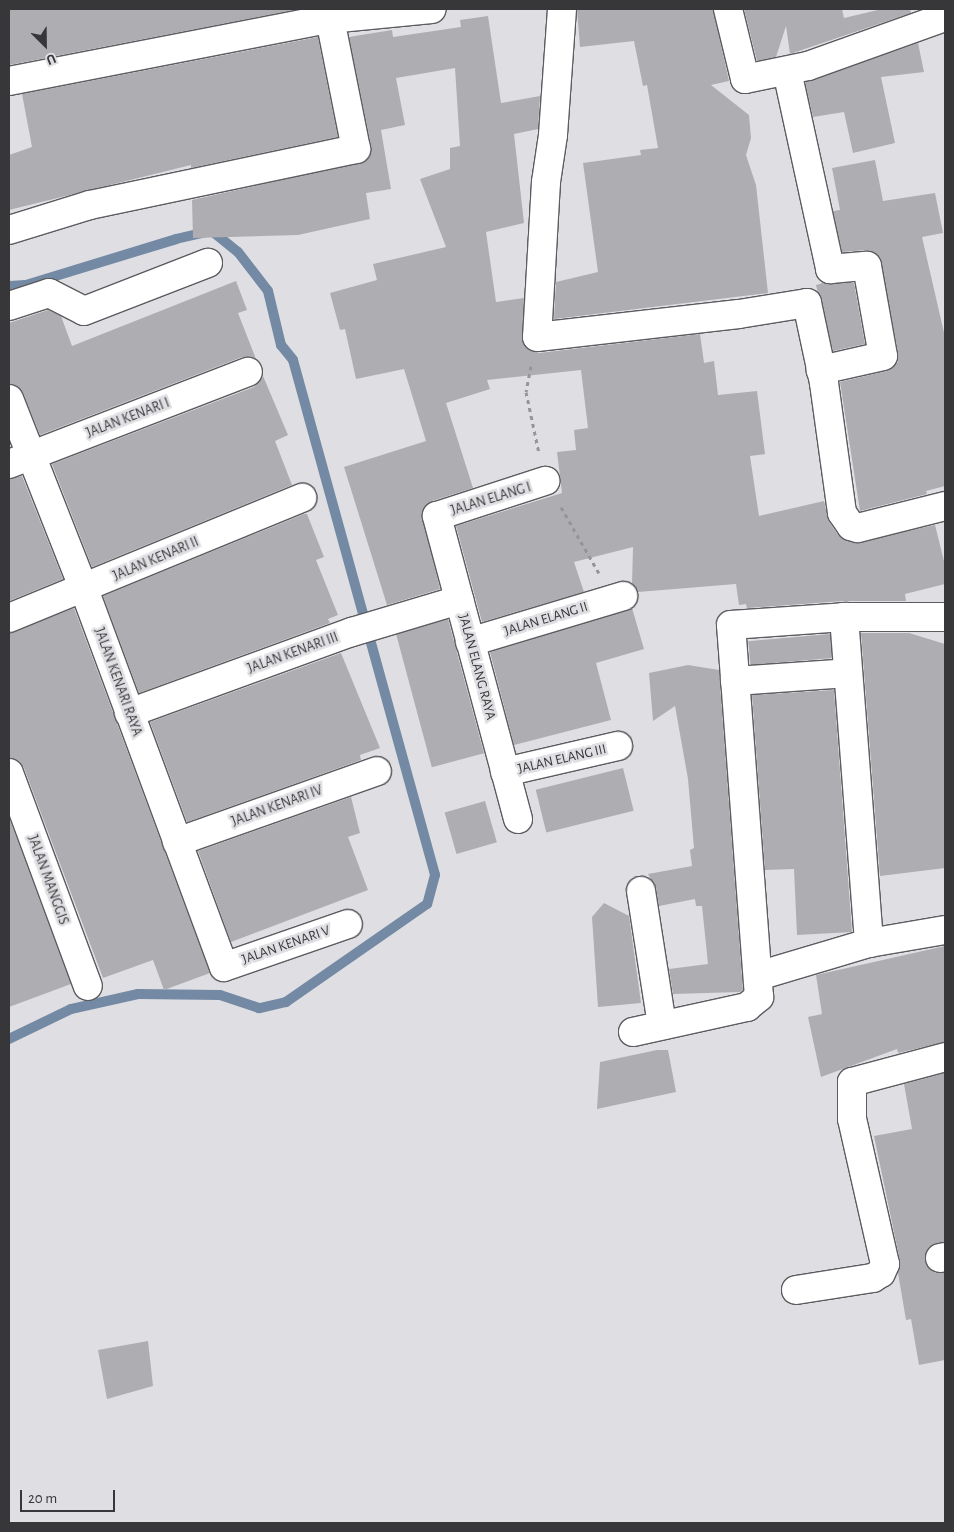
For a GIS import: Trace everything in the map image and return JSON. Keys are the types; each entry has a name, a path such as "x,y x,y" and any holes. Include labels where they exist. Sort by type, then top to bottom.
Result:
{"street":[{"path":"9,81 328,14 432,9"},
{"path":"562,9 553,135 546,182 537,337 739,314 807,303 821,370 842,514 851,526 858,528 945,506"},
{"path":"728,9 745,80 808,66 945,17"},
{"path":"9,230 90,205 356,149 328,14"},
{"path":"786,70 830,269 867,266 883,356 821,370"},
{"path":"9,306 49,294 84,311 208,263"},
{"name":"JALAN KENARI I","path":"20,460 248,372"},
{"name":"JALAN KENARI RAYA","path":"9,399 20,460 84,589 224,967"},
{"name":"JALAN ELANG I","path":"437,516 546,482"},
{"name":"JALAN KENARI II","path":"9,618 84,589 302,498"},
{"name":"JALAN ELANG RAYA","path":"437,516 518,818"},
{"name":"JALAN ELANG II","path":"470,642 622,596"},
{"name":"JALAN KENARI III","path":"130,713 352,632 459,600"},
{"path":"844,617 869,943"},
{"path":"633,1032 747,1007 759,997 731,625 844,617 945,617"},
{"path":"735,681 848,673"},
{"name":"JALAN ELANG III","path":"505,772 618,746"},
{"name":"JALAN KENARI IV","path":"178,842 377,771"},
{"name":"JALAN MANGGIS","path":"9,773 88,986"},
{"path":"641,891 662,1025"},
{"name":"JALAN KENARI V","path":"224,967 348,924"},
{"path":"758,976 869,943 945,930"},
{"path":"796,1290 873,1278 881,1273 885,1264 852,1119 852,1082 945,1058"}],"building":[{"path":"9,9 300,9 9,65"},
{"path":"577,9 713,9 729,81 711,85 749,115 751,138 746,155 756,185 768,293 554,319 556,282 598,272 583,163 641,155 640,150 658,148 647,85 643,86 634,41 580,47"},
{"path":"744,9 842,9 844,18 882,9 910,9 911,13 790,54 786,26 776,57 757,61"},
{"path":"488,16 501,103 540,96 538,129 514,134 524,223 486,232 496,302 524,298 524,345 539,353 700,334 704,363 714,361 718,395 757,391 765,454 750,456 759,516 824,501 829,522 838,535 854,543 935,525 945,565 945,584 905,594 906,601 843,601 747,608 746,604 739,605 736,584 638,592 632,584 633,547 574,562 584,592 482,622 456,526 562,493 557,452 576,450 574,430 588,428 581,370 487,380 490,389 446,403 473,488 432,501 422,512 440,589 387,605 344,467 426,441 404,369 356,379 345,329 340,330 330,293 377,280 373,264 446,247 420,179 450,169 450,148 460,146 455,68 396,78 405,125 381,130 391,189 366,193 370,219 298,235 193,238 192,200 366,161 371,146 349,37 392,30 393,37 461,27 460,20"},
{"path":"318,37 338,137 191,168 191,165 9,210 9,155 32,147 22,94"},
{"path":"918,43 924,72 881,77 895,143 853,153 844,112 813,117 805,82"},
{"path":"875,160 883,201 935,193 943,233 922,237 945,337 945,486 926,491 927,494 860,511 840,382 887,371 898,362 898,353 880,257 866,250 842,252 833,211 840,210 832,168"},
{"path":"236,281 247,310 238,313 256,359 242,357 40,435 23,393 18,387 9,384 9,323 48,310 61,316 72,346"},
{"path":"823,283 854,283 865,344 833,351 816,285"},
{"path":"263,376 288,435 275,441 292,485 92,567 52,464 254,387"},
{"path":"22,476 63,579 9,601 9,479"},
{"path":"307,514 324,557 316,560 338,615 328,619 330,623 139,693 103,596"},
{"path":"74,608 210,973 164,990 153,960 103,978 24,768 19,761 9,758 9,633"},
{"path":"632,608 644,649 596,663 611,720 514,745 490,652"},
{"path":"448,619 484,753 432,767 396,633"},
{"path":"861,633 909,633 945,644 945,868 880,876"},
{"path":"830,634 832,658 750,665 748,641"},
{"path":"341,653 380,748 360,755 361,760 187,822 150,722"},
{"path":"688,665 719,670 743,990 740,992 673,994 669,969 708,964 702,906 696,906 695,899 659,906 656,888 648,874 692,866 690,850 694,848 688,779 675,706 653,721 649,673"},
{"path":"834,690 852,932 797,935 794,869 765,870 752,695"},
{"path":"623,768 634,811 546,832 536,790"},
{"path":"351,797 360,833 348,837 368,890 231,942 198,851"},
{"path":"485,801 497,842 456,854 445,813"},
{"path":"9,817 71,984 9,1007"},
{"path":"604,903 629,916 641,1003 598,1007 592,917"},
{"path":"945,946 945,1042 898,1053 897,1049 821,1077 808,1017 822,1014 816,975"},
{"path":"657,1050 668,1050 676,1092 597,1109 600,1062"},
{"path":"945,1073 945,1242 929,1247 925,1261 935,1273 945,1273 945,1360 919,1365 911,1319 906,1320 898,1273 900,1261 874,1136 912,1129 904,1084"},
{"path":"148,1341 153,1386 107,1399 98,1350"}],"waterway":[{"path":"9,286 26,285 176,239 212,231 238,252 268,291 281,345 293,360 435,875 427,904 286,1002 259,1008 220,995 138,994 71,1009 9,1039"}]}
